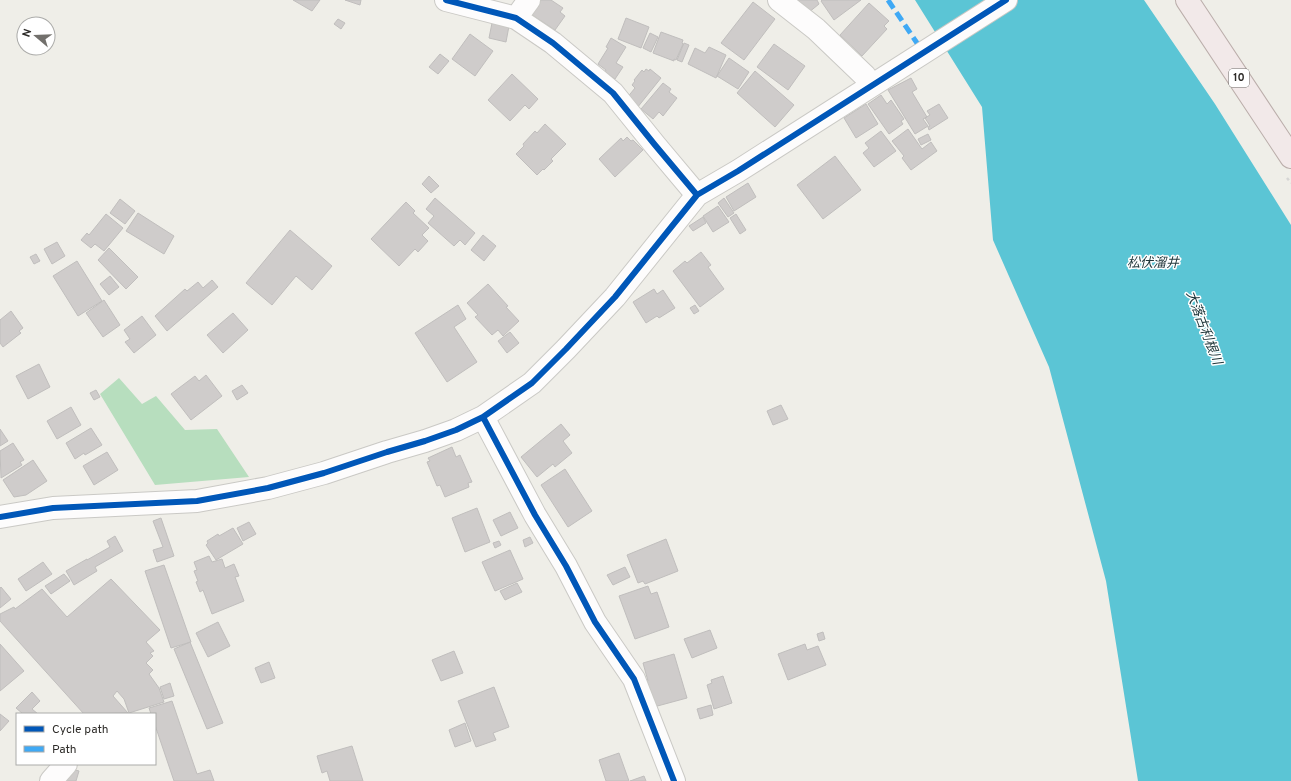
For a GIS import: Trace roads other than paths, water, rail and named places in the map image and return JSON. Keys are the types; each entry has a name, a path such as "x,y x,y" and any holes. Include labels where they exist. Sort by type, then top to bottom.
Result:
{"main road":[{"name":"10","path":"1187,0 1291,157"}],"street":[{"path":"446,0 516,18 553,43 613,93 654,146 697,195"},
{"path":"516,18 529,0"},
{"path":"779,0 816,29 865,76 872,85"},
{"path":"0,516 53,508 197,501 268,488 324,473 425,441 456,430 483,417 532,383 566,348 615,296 697,195 738,171 1006,0"},
{"path":"483,417 535,515 566,566 596,622 634,679 674,781"},
{"path":"51,781 65,765"}],"water":[{"name":"松伏溜井","path":"915,0 1144,0 1215,104 1291,225 1291,781 1138,781 1106,581 1049,367 993,240 982,107"}],"water label":[{"name":"大落古利根川","path":"1203,328"}]}
